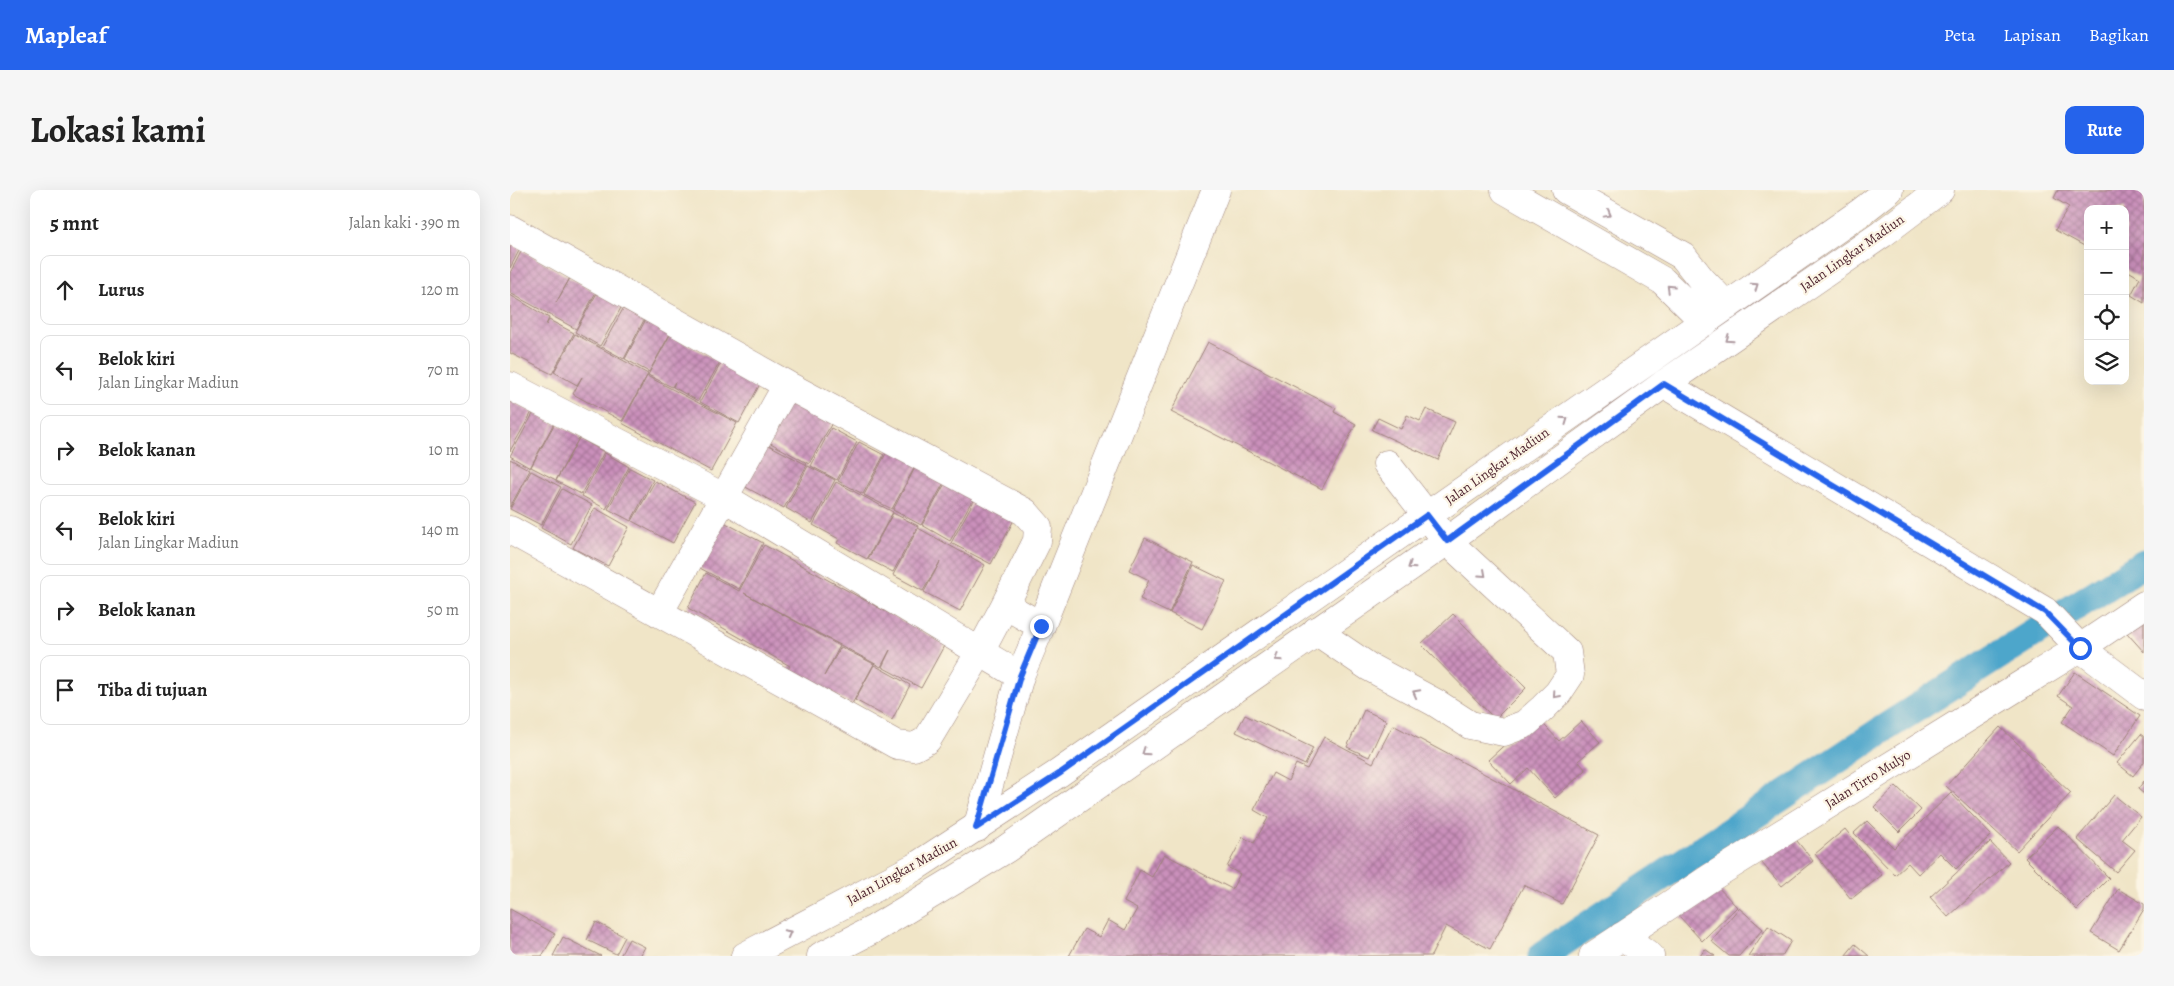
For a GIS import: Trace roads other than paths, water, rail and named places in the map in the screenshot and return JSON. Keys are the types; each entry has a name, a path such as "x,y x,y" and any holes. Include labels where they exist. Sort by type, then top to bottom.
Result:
{"street":[{"path":"976,828 1020,676 1216,190"},
{"path":"1505,190 1663,282 1705,322"},
{"path":"1566,190 1683,256 1701,280 1727,306"},
{"name":"Jalan Lingkar Madiun","path":"745,956 915,867 1059,774 1705,322 1861,212 1889,190"},
{"name":"Jalan Lingkar Madiun","path":"821,956 874,929 1006,849 1447,541 1664,384 1882,234 1940,190"},
{"path":"510,229 787,385 1016,507 1032,517 1038,527 1037,540 980,652 927,740 914,747 897,745 510,530"},
{"path":"1664,384 2045,612 2077,645 2144,696"},
{"path":"659,612 787,385"},
{"path":"510,386 725,498 1020,676"},
{"path":"1316,631 1370,667 1436,703 1470,725 1504,732 1525,724 1558,694 1570,675 1567,652 1447,541 1387,464"},
{"path":"1005,605 1041,626"},
{"name":"Jalan Tirto Mulyo","path":"1593,956 1718,873 2077,645 2144,605"},
{"path":"1622,936 1650,956"}],"waterway":[{"path":"1542,956 1888,726 2144,563"}]}
